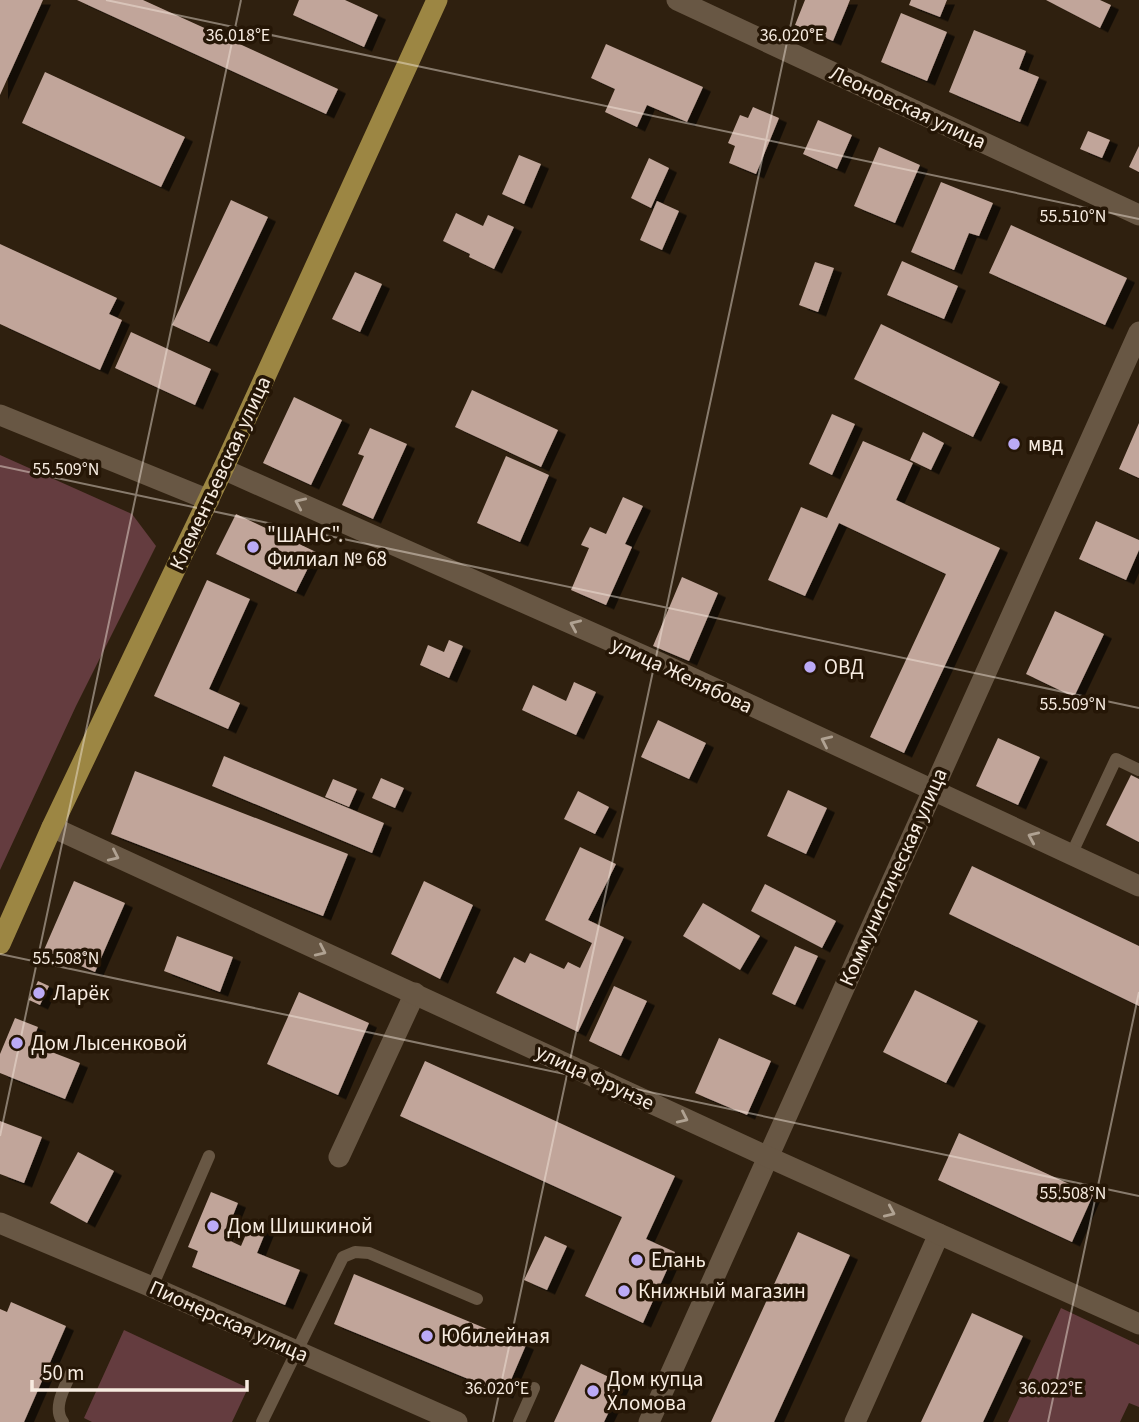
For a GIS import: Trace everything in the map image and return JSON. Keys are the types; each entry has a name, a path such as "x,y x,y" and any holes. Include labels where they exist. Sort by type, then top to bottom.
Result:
{"main road":[{"name":"Клементьевская улица","path":"0,944 52,827 209,500 437,0"}],"street":[{"name":"Леоновская улица","path":"677,0 1139,215"},
{"name":"Коммунистическая улица","path":"649,1422 1139,332"},
{"path":"0,415 209,500"},
{"name":"улица Желябова","path":"223,469 660,663 1139,886"},
{"name":"улица Фрунзе","path":"52,827 768,1157 1139,1324"},
{"path":"339,1157 415,993"},
{"name":"Пионерская улица","path":"0,1223 457,1422"},
{"path":"855,1422 939,1234"}],"lane":[{"path":"1071,855 1116,759 1139,770"},
{"path":"152,1287 209,1156"},
{"path":"262,1422 343,1256 355,1252 369,1253 477,1299"},
{"path":"62,1422 58,1417 59,1403 71,1373"},
{"path":"519,1422 534,1388"}],"shaded area":[{"path":"0,455 132,514 156,546 76,706 0,870"},
{"path":"1061,1308 1139,1345 1139,1407 1129,1403 1120,1422 1008,1422"},
{"path":"124,1330 248,1388 232,1422 92,1422 84,1418"}],"building":[{"path":"0,0 43,0 0,95"},
{"path":"77,0 143,0 338,89 326,114"},
{"path":"299,0 345,0 378,15 364,47 293,15"},
{"path":"805,0 850,0 833,41 795,25"},
{"path":"911,0 947,0 940,17 909,5"},
{"path":"1046,0 1100,0 1111,5 1100,28"},
{"path":"901,13 947,32 927,81 881,62"},
{"path":"974,30 1026,51 1019,69 1039,77 1020,122 949,92"},
{"path":"606,44 703,87 687,122 647,105 637,127 605,112 615,89 591,78"},
{"path":"45,72 185,137 161,187 22,123"},
{"path":"753,107 779,118 756,174 729,163 735,146 728,143 740,115 748,118"},
{"path":"818,120 852,135 837,169 803,154"},
{"path":"1088,131 1110,140 1102,158 1080,149"},
{"path":"1139,146 1139,172 1129,167"},
{"path":"879,147 920,165 895,223 854,206"},
{"path":"519,155 541,164 524,204 502,194"},
{"path":"649,158 669,168 651,208 631,198"},
{"path":"941,182 993,203 979,236 969,233 954,270 911,252"},
{"path":"231,200 268,217 209,342 172,325"},
{"path":"657,201 679,211 662,250 640,240"},
{"path":"456,213 483,226 488,215 514,227 494,269 443,241"},
{"path":"1011,225 1127,278 1105,325 989,273"},
{"path":"0,244 117,298 109,314 122,320 100,370 0,324"},
{"path":"902,261 958,286 944,319 887,295"},
{"path":"815,262 834,268 818,312 799,305"},
{"path":"355,272 382,284 360,332 332,319"},
{"path":"881,324 1000,382 973,437 854,379"},
{"path":"131,332 211,369 195,405 115,368"},
{"path":"472,390 558,430 541,467 455,427"},
{"path":"294,397 342,420 311,485 263,463"},
{"path":"832,414 855,424 832,475 809,464"},
{"path":"1139,423 1139,478 1119,469"},
{"path":"370,428 407,444 373,519 342,505 364,456 358,454"},
{"path":"923,432 944,443 931,470 910,460"},
{"path":"863,441 913,463 896,500 1000,548 904,753 870,737 946,574 839,523 805,596 768,580 801,507 827,518"},
{"path":"506,456 549,475 520,542 477,523"},
{"path":"623,497 643,506 625,544 632,547 606,605 571,590 589,548 581,545 590,527 606,534"},
{"path":"236,514 316,552 296,592 216,554"},
{"path":"1096,521 1139,540 1139,550 1126,580 1079,559"},
{"path":"682,577 718,593 689,661 653,646"},
{"path":"207,580 250,599 209,689 240,703 228,729 154,696"},
{"path":"1055,611 1104,634 1074,697 1026,674"},
{"path":"449,640 463,646 449,678 420,665 428,645 444,652"},
{"path":"574,682 596,692 576,735 522,710 533,685 566,701"},
{"path":"658,720 706,743 689,779 641,757"},
{"path":"998,738 1040,757 1018,805 976,786"},
{"path":"224,756 384,823 372,853 212,786"},
{"path":"135,771 348,854 323,916 111,834"},
{"path":"1131,775 1139,779 1139,842 1106,825"},
{"path":"381,778 404,788 395,808 372,798"},
{"path":"333,779 357,789 349,807 325,797"},
{"path":"788,790 827,808 806,854 767,836"},
{"path":"578,791 609,807 595,834 564,819"},
{"path":"580,847 616,864 588,920 624,937 578,1032 496,993 514,957 525,963 530,953 564,969 568,962 580,968 592,943 545,920"},
{"path":"972,866 1139,946 1139,1006 949,914"},
{"path":"74,881 125,903 95,972 44,950"},
{"path":"424,881 473,905 440,979 391,954"},
{"path":"765,884 836,921 822,948 751,911"},
{"path":"703,903 760,936 740,970 683,936"},
{"path":"177,936 233,957 220,992 164,971"},
{"path":"795,946 818,956 795,1005 772,994"},
{"path":"38,981 49,986 40,1005 29,1000"},
{"path":"614,986 647,1001 621,1056 589,1041"},
{"path":"915,990 978,1021 946,1083 883,1052"},
{"path":"299,992 369,1023 338,1095 267,1064"},
{"path":"15,1018 38,1027 31,1044 80,1063 65,1099 0,1073 0,1054"},
{"path":"719,1038 771,1061 747,1115 695,1093"},
{"path":"425,1061 675,1176 646,1239 675,1252 643,1323 585,1296 622,1217 400,1116"},
{"path":"0,1121 42,1137 24,1183 0,1174"},
{"path":"959,1133 1093,1195 1072,1242 938,1180"},
{"path":"78,1152 114,1171 87,1223 50,1203"},
{"path":"211,1192 238,1203 224,1238 241,1246 250,1225 266,1231 257,1253 300,1270 285,1305 192,1267 198,1251 188,1247"},
{"path":"798,1232 850,1255 774,1422 711,1422"},
{"path":"545,1236 567,1246 547,1290 524,1280"},
{"path":"354,1274 526,1345 505,1394 334,1324"},
{"path":"11,1302 66,1326 24,1422 0,1422 0,1309 7,1312"},
{"path":"972,1313 1023,1336 983,1422 921,1422"},
{"path":"581,1364 622,1383 616,1397 604,1422 554,1422"}],"place":[{"name":"мвд","path":"1014,444"},
{"name":"\"ШАНС\". Филиал № 68","path":"253,547"},
{"name":"ОВД","path":"810,667"},
{"name":"Ларёк","path":"39,993"},
{"name":"Дом Лысенковой","path":"17,1043"},
{"name":"Дом Шишкиной","path":"213,1226"},
{"name":"Елань","path":"637,1260"},
{"name":"Книжный магазин","path":"624,1291"},
{"name":"Юбилейная","path":"427,1336"},
{"name":"Дом купца Хломова","path":"593,1391"}]}
